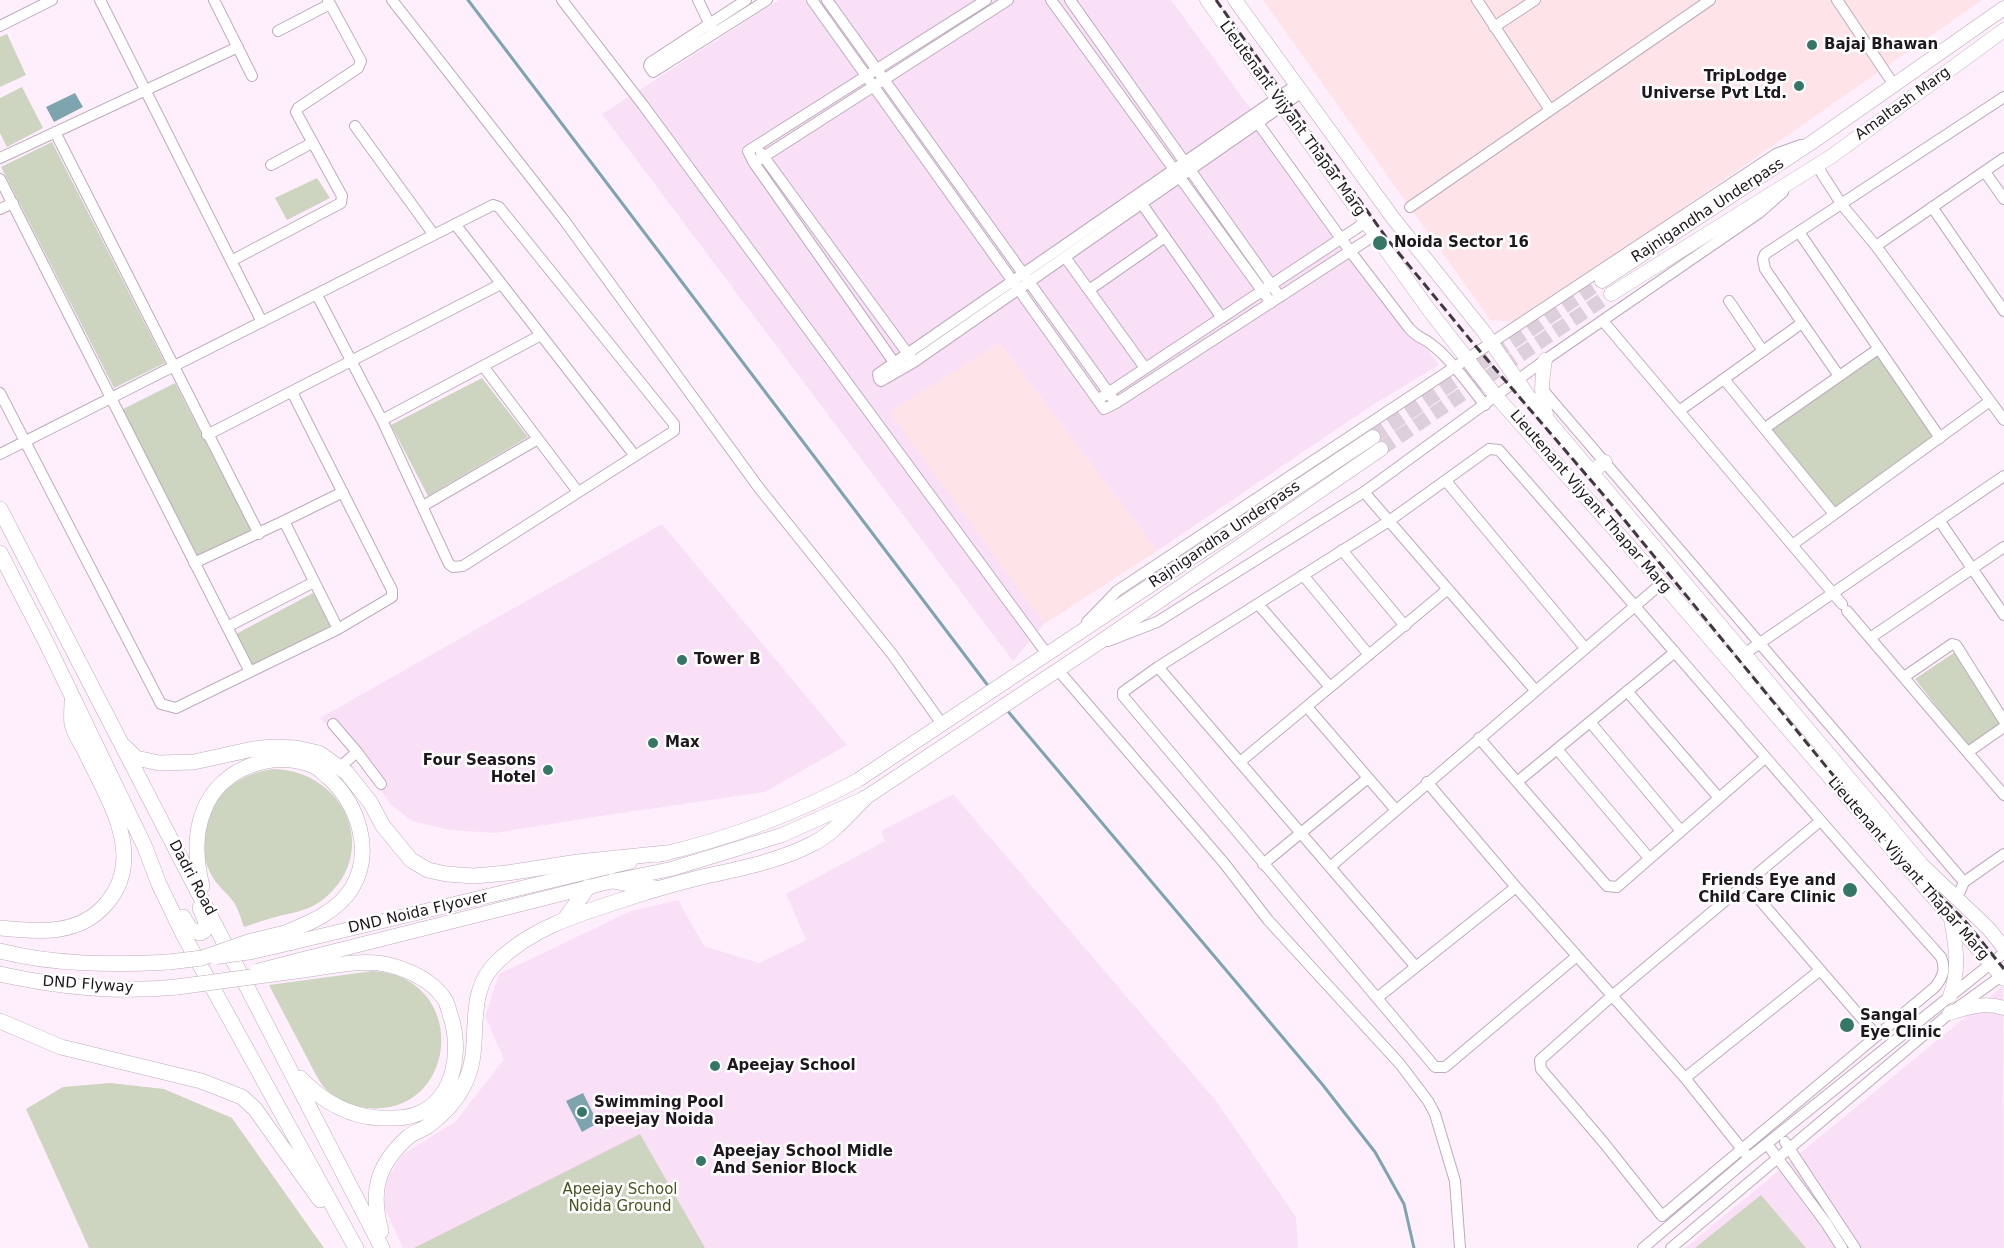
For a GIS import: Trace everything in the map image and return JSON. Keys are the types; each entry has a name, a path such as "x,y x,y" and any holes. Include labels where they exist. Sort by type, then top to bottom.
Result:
{"highway":[{"name":"Dadri Road","path":"0,509 384,1248"},
{"name":"Dadri Road","path":"0,553 144,845 159,885 183,934 356,1248"},
{"path":"0,928 58,931 87,921 103,908 116,892 123,873 124,840 115,814 72,724 72,697"},
{"path":"121,743 136,758 159,763 194,762 253,748 296,748 319,753 347,773 370,802 383,826 411,860 428,870 446,874 485,875 666,853"},
{"path":"207,907 199,872 197,835 203,812 211,796 240,769 260,762 289,759 316,767 334,782 353,806 360,826 362,851 352,888 317,920 288,938"},
{"path":"384,1248 375,1204 382,1173 390,1157 410,1136 429,1125 452,1104 463,1089 473,1056 474,1019 478,994 485,977 497,961 533,934 564,920 658,889 757,865 811,845 836,828 865,798"},
{"path":"144,845 166,882 186,924 195,932 204,931 206,922 183,876 167,831"},
{"path":"613,881 658,889"},
{"path":"564,920 588,887"},
{"name":"DND Flyway","path":"0,951 54,960 128,964 202,958 248,942 288,938"},
{"path":"284,1056 312,1091 337,1107 368,1117 402,1118 421,1113 436,1100 447,1085 455,1064 457,1044 444,997 415,973 382,964 301,965"},
{"name":"DND Flyway","path":"0,974 54,984 155,989 301,965"},
{"path":"0,1021 61,1047 201,1081 242,1097 255,1109 356,1248"}],"main road":[{"name":"Lieutenant Vijyant Thapar Marg","path":"1207,0 1429,310 1496,396 1662,583 2003,977"},
{"name":"Lieutenant Vijyant Thapar Marg","path":"1235,0 1393,218 1491,343 1516,382 1922,865 1989,929 2004,951"},
{"name":"Amaltash Marg","path":"1814,141 2004,8"},
{"name":"Amaltash Marg","path":"1801,176 2004,30"},
{"name":"Rajnigandha Underpass","path":"1602,281 1814,141"},
{"name":"Rajnigandha Underpass","path":"1611,294 1801,176"},
{"path":"1545,360 1542,403 1548,421"},
{"name":"Rajnigandha Underpass","path":"865,798 1094,646 1377,443 1077,634 946,722"},
{"path":"1591,472 1605,462"},
{"name":"DND Noida Flyover","path":"288,938 666,853 777,819 858,780 946,722"},
{"name":"DND Noida Flyover","path":"301,965 588,887 671,869 782,835 865,798"},
{"path":"1950,996 1957,979 1956,950 1951,919"},
{"path":"1989,929 2004,935"},
{"path":"1950,1013 1972,1005 1994,1005 2004,1008"}],"street":[{"path":"0,26 52,0"},
{"path":"214,0 252,76"},
{"path":"392,0 564,220 759,488 946,722"},
{"path":"562,0 642,105 1042,657"},
{"path":"698,0 712,29"},
{"path":"746,0 712,29 653,72 649,66 650,63 712,29 767,0"},
{"path":"812,0 1104,409 1116,404 1375,235"},
{"path":"827,0 1116,404"},
{"path":"911,357 759,160 748,152 986,0"},
{"path":"759,160 1008,0"},
{"path":"1051,0 1177,174 1276,300"},
{"path":"1070,0 1188,166 1267,288"},
{"path":"1477,0 1550,110"},
{"path":"1494,27 1535,0"},
{"path":"1410,207 1710,0"},
{"path":"1837,0 1894,85"},
{"path":"103,1 262,322"},
{"path":"232,260 341,203 342,196 296,114 297,110 358,68 361,61 329,2 278,31"},
{"path":"1071,28 1083,19"},
{"path":"0,158 238,47"},
{"path":"1120,95 1132,87"},
{"path":"759,160 897,366 1299,89"},
{"path":"1839,376 1766,269 1763,259 1765,254 2004,97"},
{"path":"1256,120 1341,239 1412,332 1421,339 1429,341 1485,405"},
{"path":"355,126 434,234"},
{"path":"54,132 259,534"},
{"path":"1077,634 1117,591 1776,154 1814,141"},
{"path":"271,165 312,143"},
{"path":"1876,246 2004,158"},
{"path":"1816,166 1842,205 1876,246 2004,420"},
{"path":"1985,172 2004,199"},
{"path":"1026,278 1065,257 1142,204 1177,174"},
{"path":"1094,646 1157,622 1364,492 1545,360 1759,213 1801,176"},
{"path":"0,179 250,672"},
{"path":"0,209 13,203"},
{"path":"1142,204 1221,318"},
{"path":"0,454 491,205 499,207 675,428 673,433 463,566 453,567 449,564 382,420 317,295"},
{"path":"1932,207 2004,311"},
{"path":"1096,400 1366,222"},
{"path":"455,224 635,456"},
{"path":"1799,232 1940,438"},
{"path":"1089,290 1165,237"},
{"path":"1065,257 1146,368"},
{"path":"207,435 501,285"},
{"path":"1729,301 1762,351"},
{"path":"1603,321 2004,795"},
{"path":"1679,411 1803,323"},
{"path":"382,420 541,335"},
{"path":"1765,428 1878,349"},
{"path":"483,366 578,492"},
{"path":"1724,379 1834,514"},
{"path":"1542,389 1964,882"},
{"path":"0,393 161,704 176,708 338,629 391,600 393,594 292,392"},
{"path":"1792,545 1990,401"},
{"path":"423,506 538,439"},
{"path":"1576,956 1445,1066 1435,1067 1123,696 1124,689 1389,521 1489,449 1499,450 1635,605 1819,822 1941,957 1943,963 1942,979 1935,987 1746,1153 1644,1248"},
{"path":"1744,654 2004,476"},
{"path":"1446,481 1585,648"},
{"path":"194,563 343,492"},
{"path":"1364,492 1535,690"},
{"path":"1939,520 2004,615"},
{"path":"284,521 338,629"},
{"path":"1870,638 2004,547"},
{"path":"1342,550 1405,626"},
{"path":"1303,575 1369,655"},
{"path":"227,627 314,582"},
{"path":"1330,867 1395,809 1662,583"},
{"path":"1240,762 1448,589"},
{"path":"1258,604 1330,687"},
{"path":"1904,677 1952,645 1956,645 2004,721"},
{"path":"1517,782 1675,652"},
{"path":"1158,667 1416,967"},
{"path":"1054,673 1224,863 1268,920 1400,1064 1428,1101 1435,1114 1455,1181 1460,1248"},
{"path":"1628,691 1719,798"},
{"path":"1306,707 1395,809"},
{"path":"1590,722 1681,831"},
{"path":"333,724 381,784"},
{"path":"1968,752 2004,727"},
{"path":"1479,738 1607,886 1617,887 1765,758"},
{"path":"1557,749 1649,858"},
{"path":"339,768 357,752"},
{"path":"1263,864 1368,778"},
{"path":"1427,782 1576,956 1685,1078 1746,1153"},
{"path":"1819,822 1613,995 1540,1060 1540,1066 1662,1216 1746,1153 1767,1144 1779,1135 2004,951"},
{"path":"1957,898 1964,882 2004,854"},
{"path":"1746,884 1877,1036"},
{"path":"1377,998 1516,887"},
{"path":"1685,1078 1819,971"},
{"path":"1671,1248 1950,1013 2003,977"},
{"path":"1779,1135 1855,1248"},
{"path":"1767,1144 1842,1248"}],"shaded area":[{"path":"779,0 1171,0 1439,365 1371,406 1157,551 1000,343 890,412 1044,624 1013,661 602,114"},
{"path":"1263,0 1982,0 1519,322 1490,320"},
{"path":"1000,343 1157,551 1044,624 889,412"},
{"path":"662,524 847,745 765,792 495,833 449,830 412,821 391,805 365,767 320,718"},
{"path":"953,794 1216,1101 1296,1217 1298,1248 403,1248 384,1207 387,1179 402,1155 456,1121 504,1059 485,1016 499,974 631,911 678,900 704,946 759,963 806,940 786,894 885,841 881,831"},
{"path":"2003,986 2004,1248 1685,1248"}],"green space":[{"path":"7,34 26,75 0,87 0,37"},
{"path":"22,87 43,128 7,147 0,133 0,98"},
{"path":"52,142 165,363 114,388 1,167"},
{"path":"317,178 330,198 287,220 275,198"},
{"path":"1876,355 1934,437 1834,508 1770,429"},
{"path":"482,378 528,437 428,496 391,425"},
{"path":"175,383 253,533 200,561 121,410"},
{"path":"313,593 330,626 253,666 236,634"},
{"path":"1955,652 2003,727 1970,749 1915,679"},
{"path":"274,769 299,773 319,783 336,798 347,817 352,837 350,858 342,879 320,902 303,910 244,927 235,904 210,873 204,850 204,833 208,816 216,802 227,790 240,780"},
{"path":"373,971 405,979 426,996 438,1019 441,1045 435,1070 421,1091 398,1105 367,1108 343,1101 323,1086 269,985"},
{"path":"110,1083 164,1089 232,1118 324,1248 89,1248 26,1109 63,1087"},
{"name":"Apeejay School Noida Ground","path":"640,1134 705,1248 414,1248"},
{"path":"1761,1195 1806,1248 1695,1248"}],"water":[{"path":"75,93 83,107 54,122 46,107"},
{"name":"Swimming Pool apeejay Noida","path":"583,1093 598,1123 582,1132 566,1101"}],"waterway":[{"path":"468,0 989,687"},
{"path":"1006,709 1322,1084 1375,1152 1404,1204 1414,1248"}],"tunnel":[{"path":"1373,437 1602,281"},
{"path":"1381,449 1611,294"}],"railway":[{"path":"1216,0 1388,240 1613,506 1896,852 1965,921 2004,969"}],"place":[{"name":"Bajaj Bhawan","path":"1812,45"},
{"name":"TripLodge Universe Pvt Ltd.","path":"1799,86"},
{"name":"Noida Sector 16","path":"1380,243"},
{"name":"Tower B","path":"682,660"},
{"name":"Max","path":"653,743"},
{"name":"Four Seasons Hotel","path":"548,770"},
{"name":"Friends Eye and Child Care Clinic","path":"1850,890"},
{"name":"Sangal Eye Clinic","path":"1847,1025"},
{"name":"Apeejay School","path":"715,1066"},
{"name":"Swimming Pool apeejay Noida","path":"582,1112"},
{"name":"Apeejay School Midle And Senior Block","path":"701,1161"}]}
